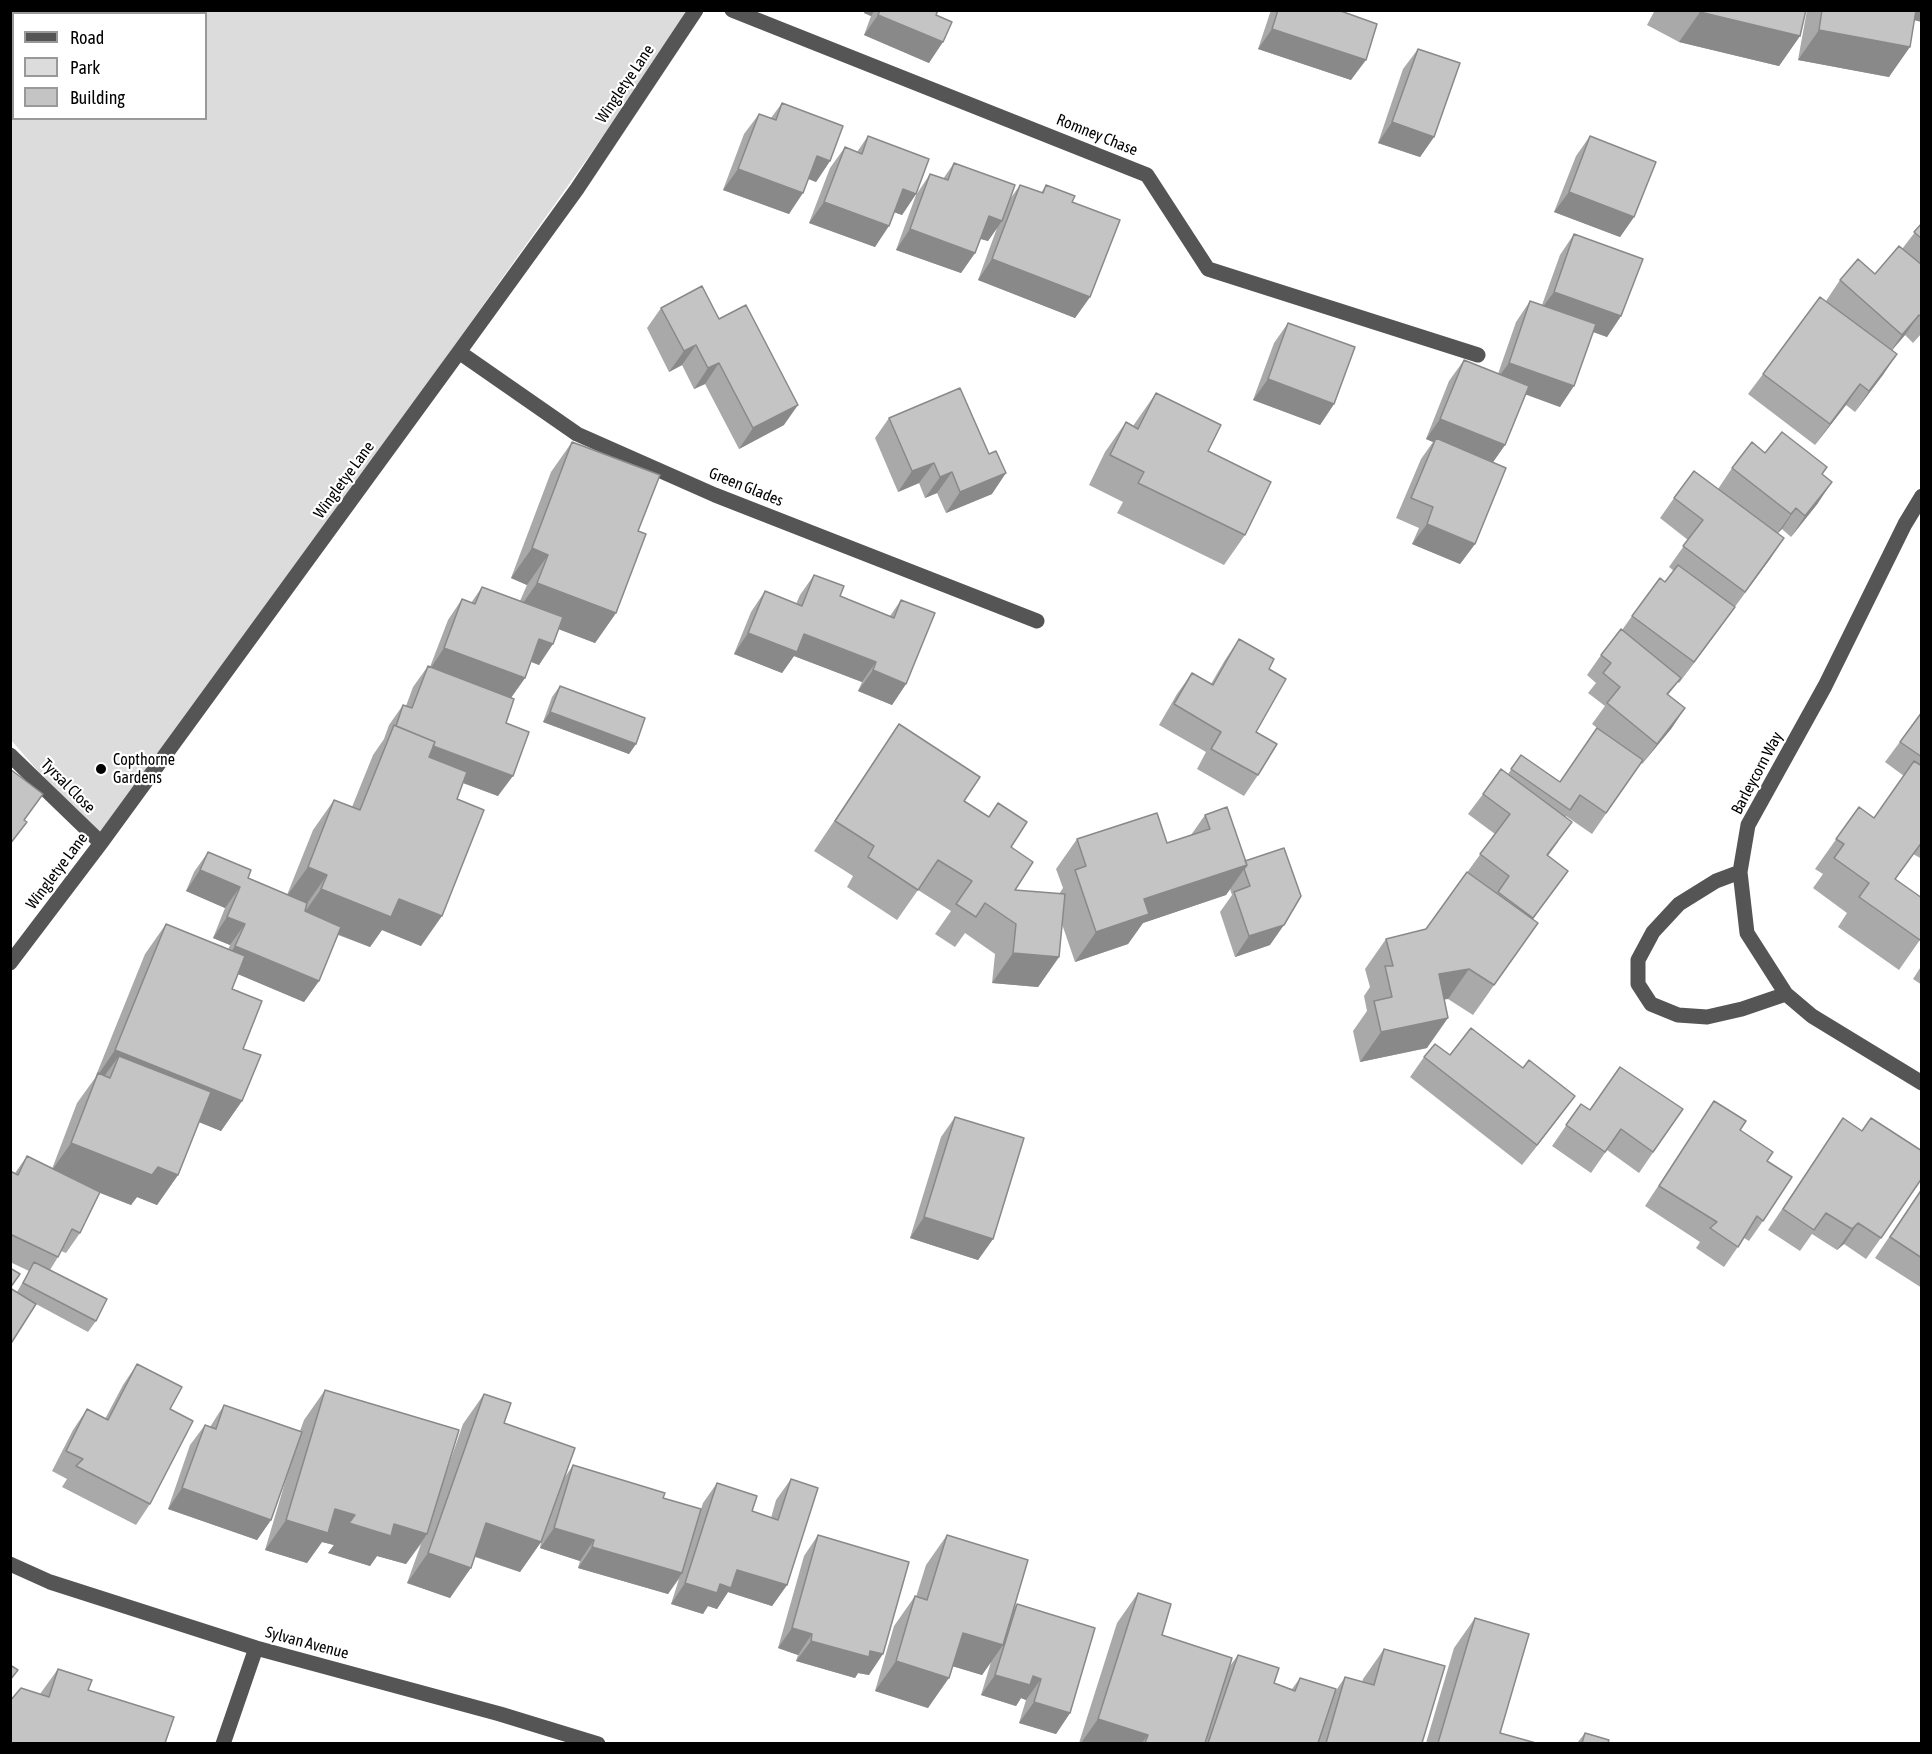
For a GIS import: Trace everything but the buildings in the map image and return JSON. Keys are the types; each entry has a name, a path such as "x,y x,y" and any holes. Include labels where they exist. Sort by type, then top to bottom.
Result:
{"street":[{"name":"Wingletye Lane","path":"10,963 101,843 577,189 696,10"},
{"name":"Romney Chase","path":"732,10 1147,175 1208,269 1478,355"},
{"name":"Green Glades","path":"459,352 577,434 716,495 1037,621"},
{"name":"Barleycorn Way","path":"1922,496 1905,524 1825,686 1748,825 1740,872 1747,933 1786,994 1812,1016 1922,1083"},
{"name":"Tyrsal Close","path":"10,755 101,843"},
{"path":"1740,872 1716,881 1679,904 1653,932 1638,960 1638,984 1651,1004 1678,1015 1707,1017 1742,1009 1786,994"},
{"name":"Sylvan Avenue","path":"10,1564 50,1582 256,1648 598,1743"},
{"path":"223,1743 256,1648"}],"green space":[{"path":"10,11 692,11 101,843 11,740"}],"place":[{"name":"Copthorne Gardens","path":"101,769"}]}
